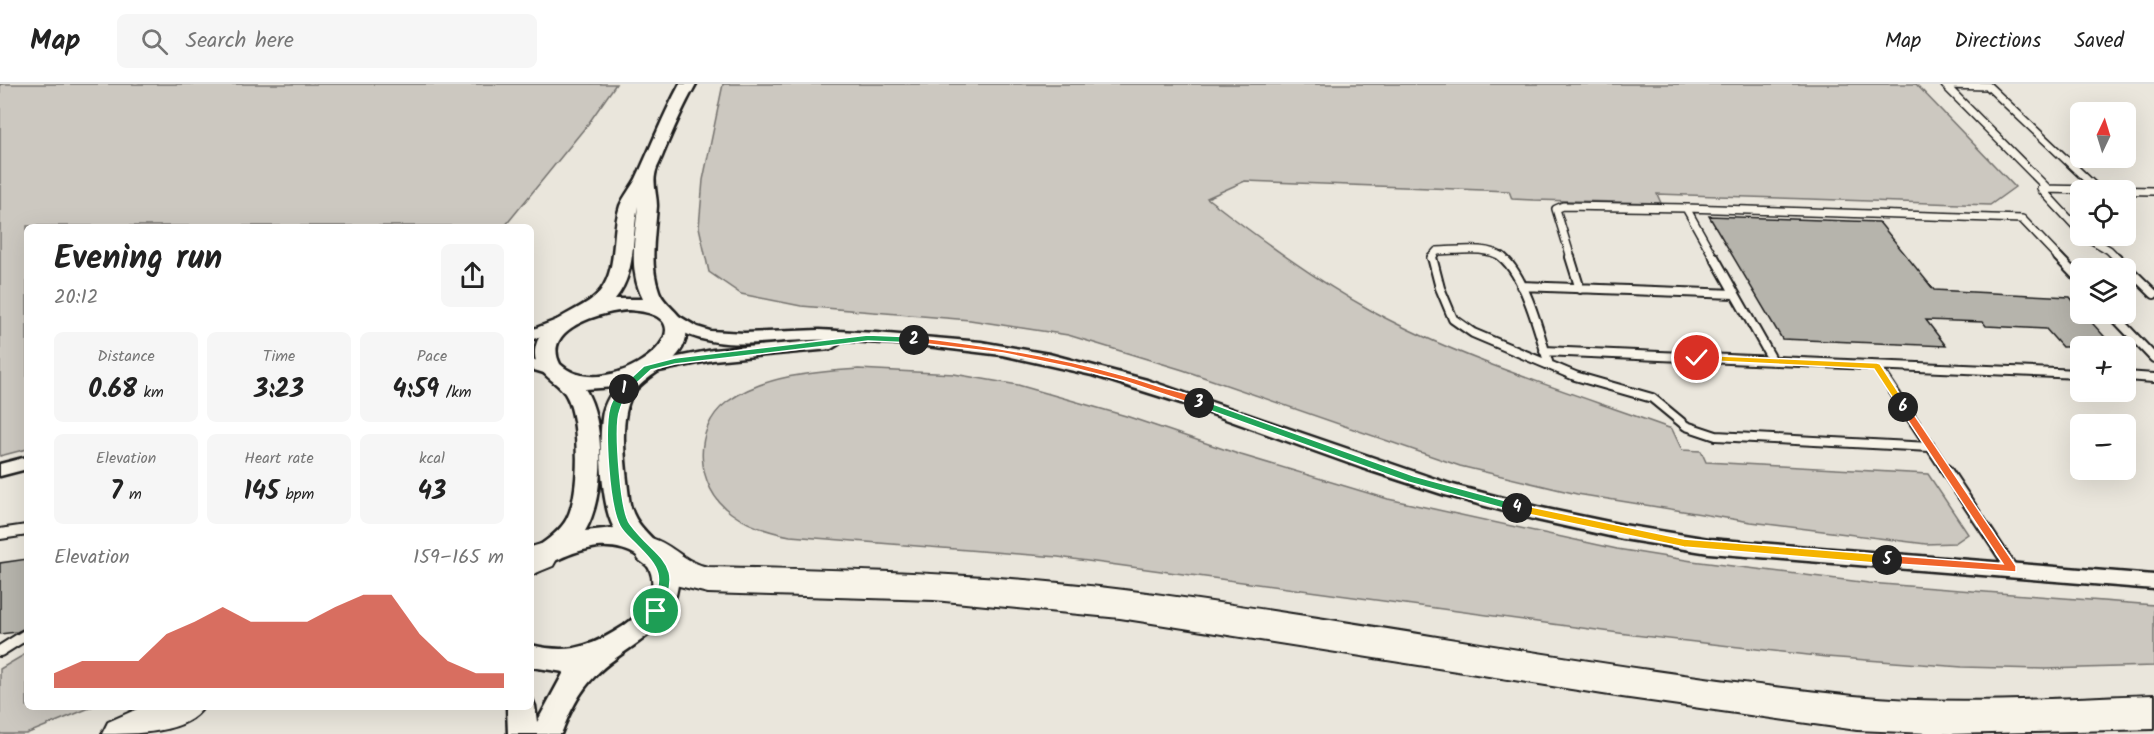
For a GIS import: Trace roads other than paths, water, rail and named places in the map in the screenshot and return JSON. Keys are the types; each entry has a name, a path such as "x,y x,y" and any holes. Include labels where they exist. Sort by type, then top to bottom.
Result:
{"highway":[{"path":"651,551 683,575 708,580 934,586 1101,602 1214,616 1622,681 1857,713 1951,717 2154,712"},
{"path":"122,734 176,710"}],"main road":[{"path":"534,561 567,536 576,524 583,510 586,490 587,444 579,398 571,385 554,371 546,358 548,344 558,330 612,290 619,271 630,206 646,177 660,137 688,84"},
{"path":"546,734 559,706 579,674 591,662 645,625 662,598 665,584 664,571 659,560 629,531 620,516 616,498 612,429 613,414 620,395 668,351 676,336 674,323 654,303 649,292 643,261 643,234 648,196 646,177"},
{"path":"576,317 598,308 623,304 646,305 664,312"},
{"path":"554,371 570,379 593,382 618,379 647,368"},
{"path":"534,561 575,542 601,538 633,541 651,551"},
{"path":"534,657 548,660 576,659 614,647"},
{"path":"521,710 523,734"}],"street":[{"path":"664,312 693,332 710,336 822,334 926,341 1003,351 1110,374 1182,396 1430,485 1618,531 1709,546 2154,582"},
{"path":"534,333 576,317"},
{"path":"647,368 713,355 831,344 868,338"},
{"path":"534,365 554,371"},
{"path":"0,470 24,465"}],"lane":[{"path":"2047,188 1945,85 1988,86 2087,180"},
{"path":"2070,188 2041,189 2070,221"},
{"path":"2136,190 2154,191"},
{"path":"1580,288 1556,209 1563,206 2022,219 2070,269"},
{"path":"1686,208 1773,361"},
{"path":"2102,246 2154,294"},
{"path":"1549,365 1521,286 1505,260 1497,252 1437,251 1431,258 1453,319 1473,333 1575,376 1652,398 1686,426 1716,436 1929,447"},
{"path":"1521,286 1735,294"},
{"path":"2122,324 2154,358"},
{"path":"1544,351 2070,374"},
{"path":"1877,366 2012,569"},
{"path":"2136,377 2154,378"},
{"path":"0,534 24,530"},
{"path":"0,651 24,636"}]}
